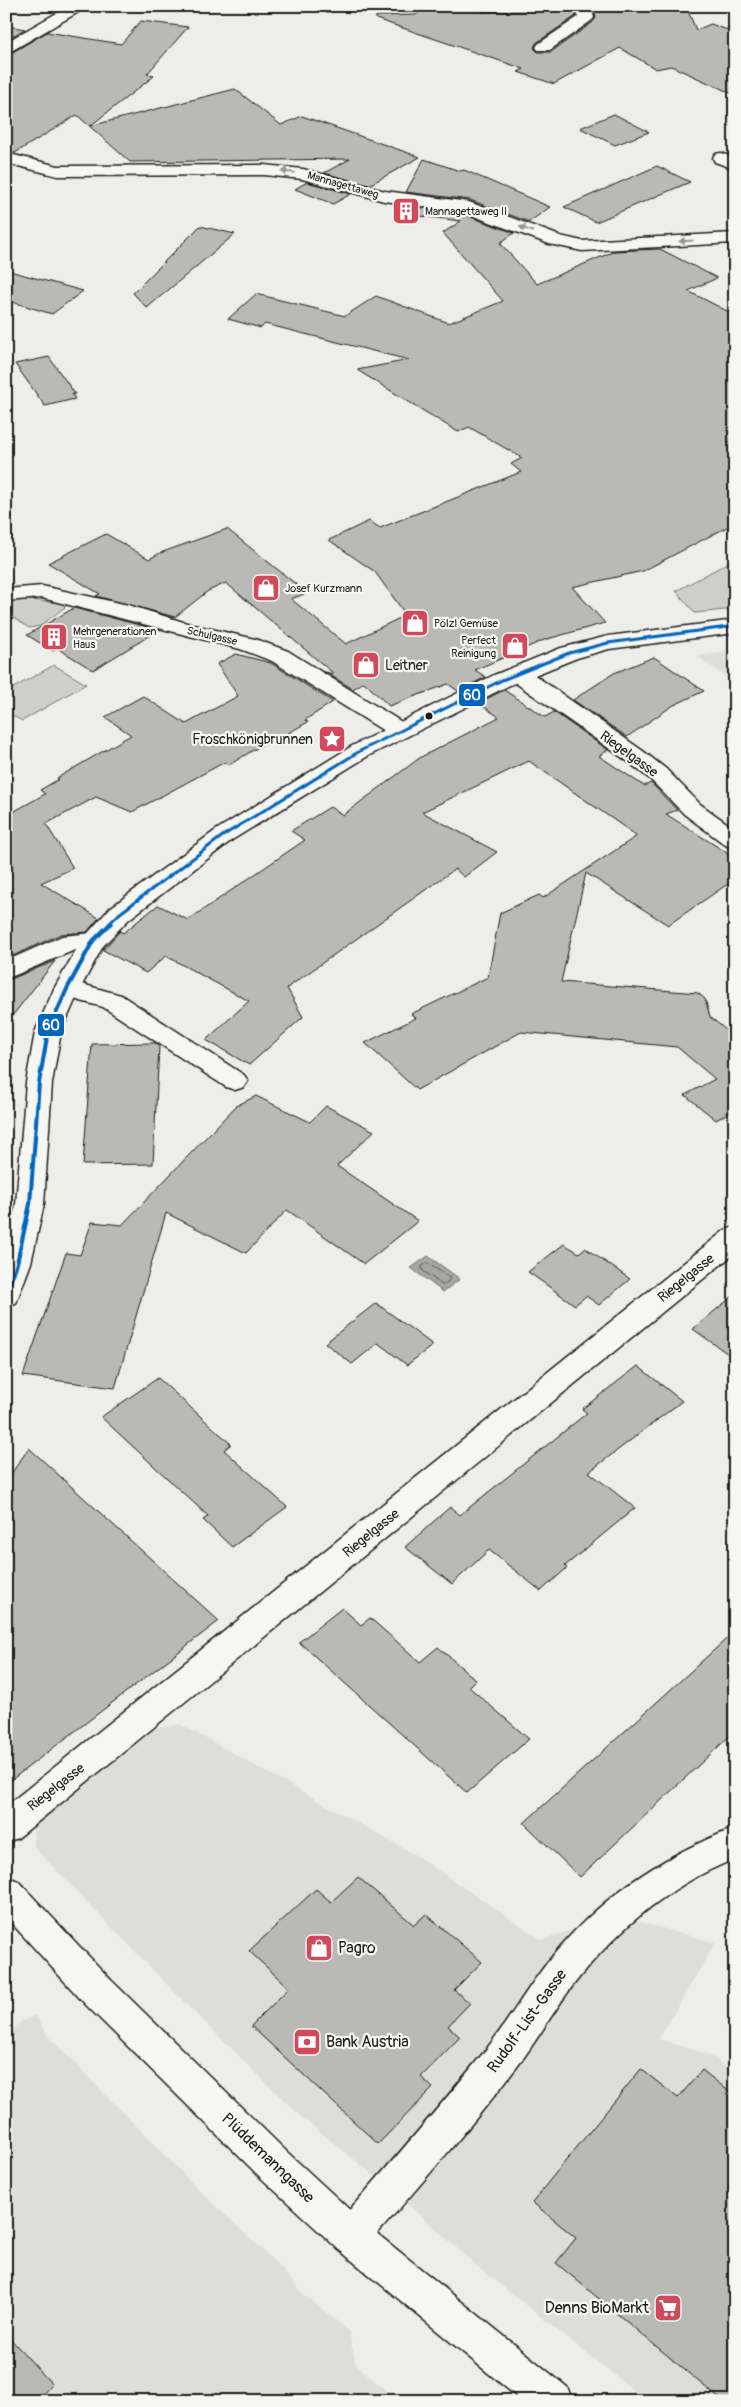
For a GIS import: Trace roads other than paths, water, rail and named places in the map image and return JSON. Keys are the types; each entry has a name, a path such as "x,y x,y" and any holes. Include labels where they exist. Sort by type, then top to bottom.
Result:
{"street":[{"path":"7,48 81,6"},
{"path":"544,47 580,24 586,18 583,6"},
{"name":"Mannagettaweg","path":"6,158 58,171 264,170 296,173 384,196 463,206 555,240 582,246 735,238"},
{"name":"Schulgasse","path":"6,595 42,592 120,610 255,647 280,656 400,731"},
{"path":"6,1295 17,1263 30,1204 39,1083 48,1032 67,989 93,940 135,902 224,835 360,751 400,731 518,674 569,653 608,643 648,636 735,626"},
{"name":"Riegelgasse","path":"518,674 636,756 658,774 692,809 735,841"},
{"path":"6,971 71,942 93,940"},
{"path":"67,989 112,1001 235,1081"},
{"name":"Riegelgasse","path":"6,1827 735,1237"},
{"name":"Rudolf-List-Gasse","path":"351,2236 450,2124 514,2041 560,1973 584,1944 615,1915 674,1871 696,1858 735,1844"},
{"name":"Plüddemanngasse","path":"6,1892 98,1993 273,2164 351,2236 476,2336 553,2401"}],"water":[{"path":"428,1256 460,1279 443,1292 411,1268"}],"place":[{"name":"Mannagettaweg II","path":"406,211"},
{"name":"Josef Kurzmann","path":"266,588"},
{"name":"Pölzl Gemüse","path":"415,623"},
{"name":"Mehrgenerationen Haus","path":"54,637"},
{"name":"Perfect Reinigung","path":"515,646"},
{"name":"Leitner","path":"366,665"},
{"name":"Froschkönigbrunnen","path":"332,739"},
{"name":"Pagro","path":"319,1948"},
{"name":"Bank Austria","path":"307,2042"},
{"name":"Denns BioMarkt","path":"668,2308"}]}
